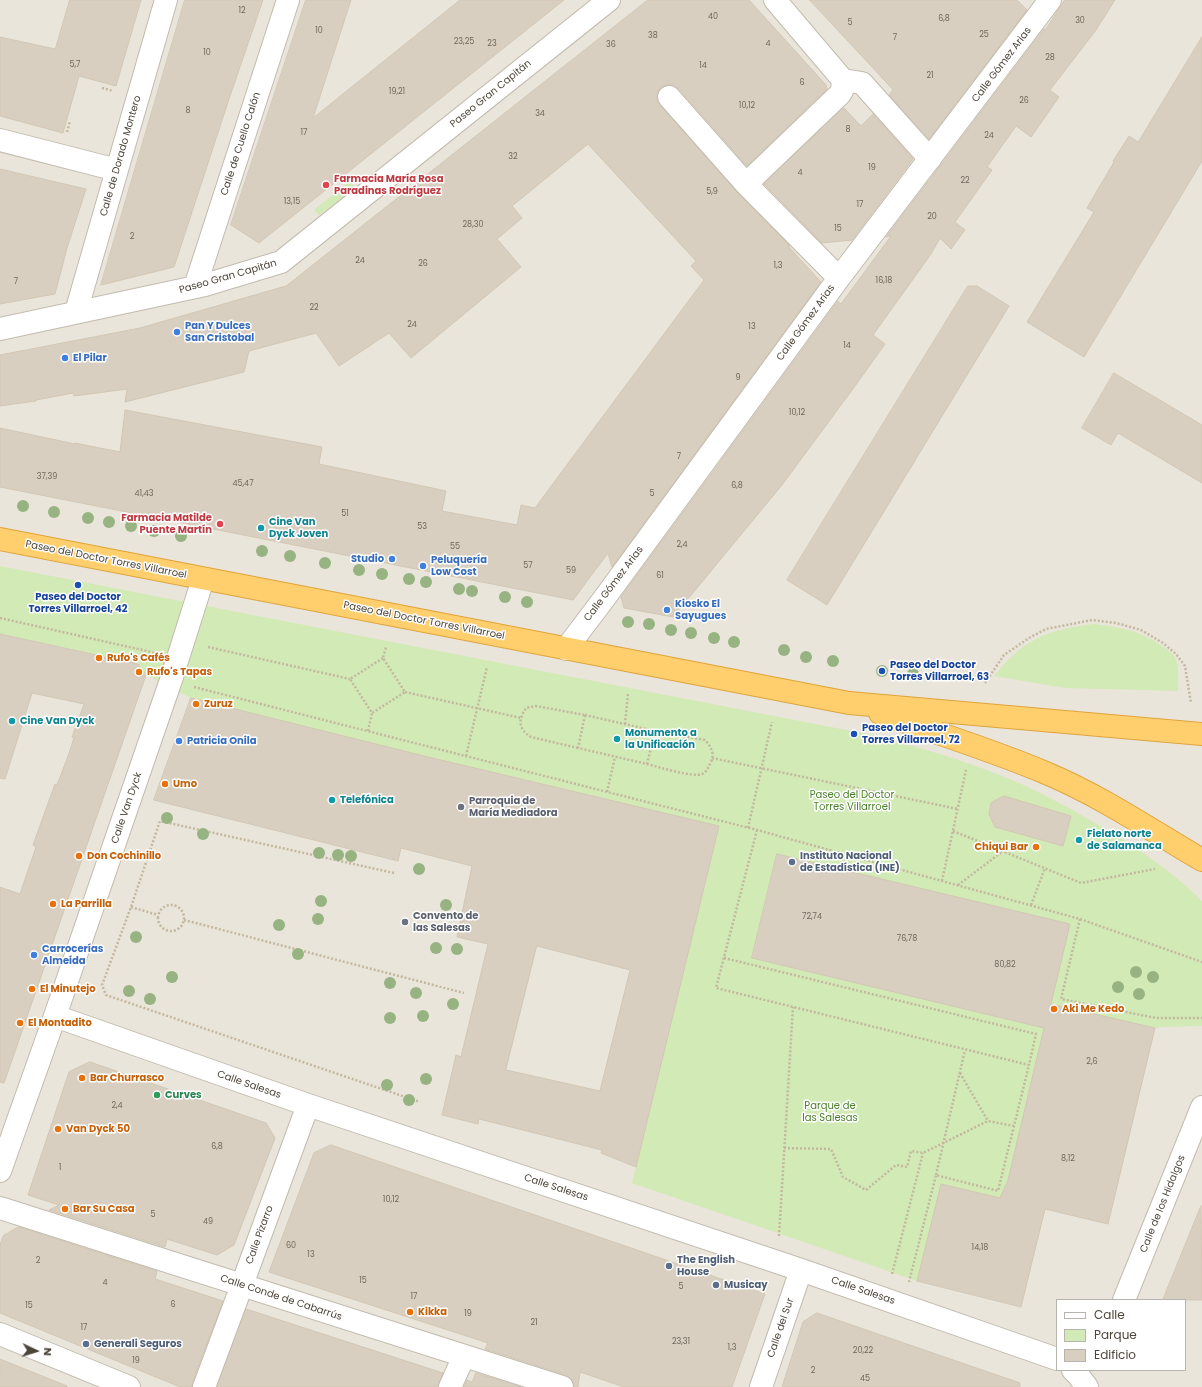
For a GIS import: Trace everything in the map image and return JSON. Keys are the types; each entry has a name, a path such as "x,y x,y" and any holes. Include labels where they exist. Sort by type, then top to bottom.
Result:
{"highway":[{"name":"Paseo del Doctor Torres Villarroel","path":"0,539 849,703 1202,734"},
{"name":"Paseo del Doctor Torres Villarroel","path":"849,703 977,747 1046,773 1096,797 1202,860"}],"street":[{"name":"Calle de Dorado Montero","path":"76,312 166,0"},
{"name":"Calle de Cuello Calón","path":"194,288 288,0"},
{"name":"Paseo Gran Capitán","path":"0,329 194,288 281,262 609,0"},
{"path":"775,0 843,80 862,83 930,159"},
{"name":"Calle Gómez Arias","path":"566,649 839,278 930,159 1042,3"},
{"path":"746,184 840,94 842,91 843,80"},
{"path":"669,97 746,184 839,278"},
{"path":"0,140 117,170"},
{"name":"Calle Van Dyck","path":"0,1171 171,680 203,579"},
{"name":"Calle Salesas","path":"55,1016 308,1105 801,1270 1056,1359"},
{"name":"Calle Pizarro","path":"204,1387 308,1105"},
{"name":"Calle de los Hidalgos","path":"1124,1299 1202,1107"},
{"name":"Calle Conde de Cabarrús","path":"0,1208 562,1387"},
{"name":"Calle del Sur","path":"761,1387 801,1270"},
{"path":"0,1334 129,1387"},
{"path":"450,1387 464,1356"},
{"path":"1074,1371 1088,1387 1096,1371"}],"path":[{"path":"102,88 114,92"},
{"path":"67,134 70,121"},
{"path":"0,618 147,651 158,655"},
{"path":"985,683 1004,655 1028,638 1046,629 1092,620 1116,623 1141,630 1163,643 1176,654 1185,666 1191,703"},
{"path":"205,646 350,679 372,714"},
{"path":"350,679 383,658 386,647"},
{"path":"383,658 405,692 521,718"},
{"path":"466,756 487,667"},
{"path":"190,686 757,830 1080,919 1202,962"},
{"path":"368,731 372,714 405,692"},
{"path":"625,724 628,694"},
{"path":"536,706 625,724 705,740 712,749 712,758 706,772 700,775 691,775 530,737 520,727 521,718 526,708 536,706"},
{"path":"578,748 585,715"},
{"path":"748,828 772,722"},
{"path":"647,764 655,731"},
{"path":"607,792 616,757"},
{"path":"712,758 958,809"},
{"path":"942,881 966,767"},
{"path":"394,873 160,821 131,907 102,985 106,995 420,1102"},
{"path":"757,830 716,988 1028,1065"},
{"path":"953,831 1081,883 1155,869"},
{"path":"958,885 1003,851"},
{"path":"1031,905 1045,868"},
{"path":"169,904 178,905 184,912 184,920 181,928 173,931 165,930 158,924 158,915 162,908 169,904"},
{"path":"131,907 158,915"},
{"path":"1080,919 1061,999 1156,1018 1202,1018"},
{"path":"184,920 464,993"},
{"path":"724,958 1036,1034 998,1191 936,1175"},
{"path":"779,1239 793,1007"},
{"path":"908,1284 944,1143 965,1050"},
{"path":"960,1073 988,1121"},
{"path":"784,1148 831,1149 843,1177 866,1190 896,1165 907,1167 911,1151 923,1153 988,1121 1014,1126"},
{"path":"891,1278 923,1153"}],"shaded area":[{"path":"0,0 1202,0 1202,1387 0,1387"}],"green space":[{"path":"350,181 355,188 319,215 314,210"},
{"name":"Parque de las Salesas","path":"0,566 867,734 943,755 999,774 1057,802 1125,841 1178,879 1202,901 1202,1026 1155,1028 1050,1004 1070,924 777,854 752,958 1044,1028 1004,1199 941,1184 917,1281 632,1183 719,826 424,756 191,698 146,675 138,663 0,634"},
{"path":"1093,624 1113,627 1140,634 1166,649 1177,661 1178,691 1065,688 994,676 1016,653 1037,638 1062,629"}],"building":[{"path":"70,0 141,0 116,86 79,76 63,133 0,116 0,37 55,49"},
{"path":"185,0 263,0 174,267 101,285"},
{"path":"306,0 351,0 313,118 460,0 564,0 259,243 231,225"},
{"path":"648,0 749,0 827,86 827,89 747,166 678,88 673,85 667,85 661,87 657,93 657,99 660,105 737,192 790,246 788,246 821,282 612,567 608,553 573,600 0,487 0,428 120,452 125,410 322,447 319,464 446,491 442,511 517,525 521,505 535,508 704,280 691,266 696,261 588,144 512,206 522,218 497,239 521,267 411,358 389,333 339,366 316,333 249,351 244,372 125,402 127,389 74,396 73,393 36,401 0,406 0,355 140,328 286,286"},
{"path":"810,0 1017,0 1027,10 929,139 889,95 893,90"},
{"path":"1065,0 1115,0 1096,30 1050,90 1059,97 1031,137 1016,126 987,167 992,170 955,222 965,230 951,249 940,238 931,254 873,335 885,344 855,386 782,485 673,617 624,608 621,597 838,301 841,304 891,236 886,237 1044,29 1045,30"},
{"path":"1202,37 1202,161 1084,357 1027,322 1094,212 1087,208 1114,162 1113,161 1129,136 1138,142"},
{"path":"844,108 861,126 873,114 913,159 852,240 822,243 764,184"},
{"path":"0,169 86,189 67,248 55,294 0,304"},
{"path":"968,286 977,286 1009,306 827,605 787,580"},
{"path":"1114,373 1202,425 1202,483 1118,433 1111,445 1082,428"},
{"path":"0,634 138,664 146,675 4,1083 0,1082 0,887 20,894 36,847 33,845 55,784 57,785 67,759 74,738 72,737 84,704 32,693 5,779 0,778"},
{"path":"191,698 424,756 719,826 636,1167 601,1153 602,1150 479,1119 478,1124 442,1115 456,1055 461,1057 488,944 457,937 472,866 401,848 398,861 154,800","holes":["537,946 630,970 600,1091 506,1070"]},
{"path":"1004,796 1071,816 1063,846 995,827 989,814 991,803"},
{"path":"777,854 1070,924 1051,1004 1155,1028 1108,1224 1045,1209 1021,1307 917,1281 941,1184 1000,1198 1008,1180 1044,1028 752,958"},
{"path":"90,1062 266,1123 275,1138 234,1245 217,1255 167,1239 165,1247 49,1210 59,1205 28,1195 69,1072"},
{"path":"331,1145 765,1294 732,1387 624,1387 580,1372 578,1387 574,1387 571,1379 566,1375 485,1349 488,1343 269,1272 314,1153"},
{"path":"1201,1206 1202,1300 1163,1299"},
{"path":"19,1227 157,1271 155,1279 223,1301 192,1383 192,1387 180,1387 0,1313 0,1245 3,1236"},
{"path":"246,1309 443,1373 438,1387 217,1387"},
{"path":"817,1313 1020,1383 1020,1387 782,1387 803,1322"},
{"path":"0,1359 67,1386 67,1387 0,1387"},
{"path":"476,1373 521,1387 464,1387 467,1380 472,1382"}],"place":[{"name":"Farmacia María Rosa Paradinas Rodríguez","path":"326,185"},
{"name":"Pan Y Dulces San Cristobal","path":"177,332"},
{"name":"El Pilar","path":"65,358"},
{"name":"Farmacia Matilde Puente Martín","path":"220,524"},
{"name":"Cine Van Dyck Joven","path":"261,528"},
{"name":"Studio","path":"392,559"},
{"name":"Peluquería Low Cost","path":"423,566"},
{"name":"Paseo del Doctor Torres Villarroel, 42","path":"78,585"},
{"name":"Kiosko El Sayugues","path":"667,610"},
{"name":"Rufo's Cafés","path":"99,658"},
{"name":"Paseo del Doctor Torres Villarroel, 63","path":"882,671"},
{"name":"Rufo's Tapas","path":"139,672"},
{"name":"Zuruz","path":"196,704"},
{"name":"Cine Van Dyck","path":"12,721"},
{"name":"Paseo del Doctor Torres Villarroel, 72","path":"854,734"},
{"name":"Monumento a la Unificación","path":"617,739"},
{"name":"Patricia Onila","path":"179,741"},
{"name":"Umo","path":"165,784"},
{"name":"Telefónica","path":"332,800"},
{"name":"Parroquia de María Mediadora","path":"461,807"},
{"name":"Fielato norte de Salamanca","path":"1079,840"},
{"name":"Chiqui Bar","path":"1036,847"},
{"name":"Don Cochinillo","path":"79,856"},
{"name":"Instituto Nacional de Estadística (INE)","path":"792,862"},
{"name":"La Parrilla","path":"53,904"},
{"name":"Convento de las Salesas","path":"405,922"},
{"name":"Carrocerías Almeida","path":"34,955"},
{"name":"El Minutejo","path":"32,989"},
{"name":"Aki Me Kedo","path":"1054,1009"},
{"name":"El Montadito","path":"20,1023"},
{"name":"Bar Churrasco","path":"82,1078"},
{"name":"Curves","path":"157,1095"},
{"name":"Van Dyck 50","path":"58,1129"},
{"name":"Bar Su Casa","path":"65,1209"},
{"name":"The English House","path":"669,1266"},
{"name":"Musicay","path":"716,1285"},
{"name":"Kikka","path":"410,1312"},
{"name":"Generali Seguros","path":"86,1344"}]}
